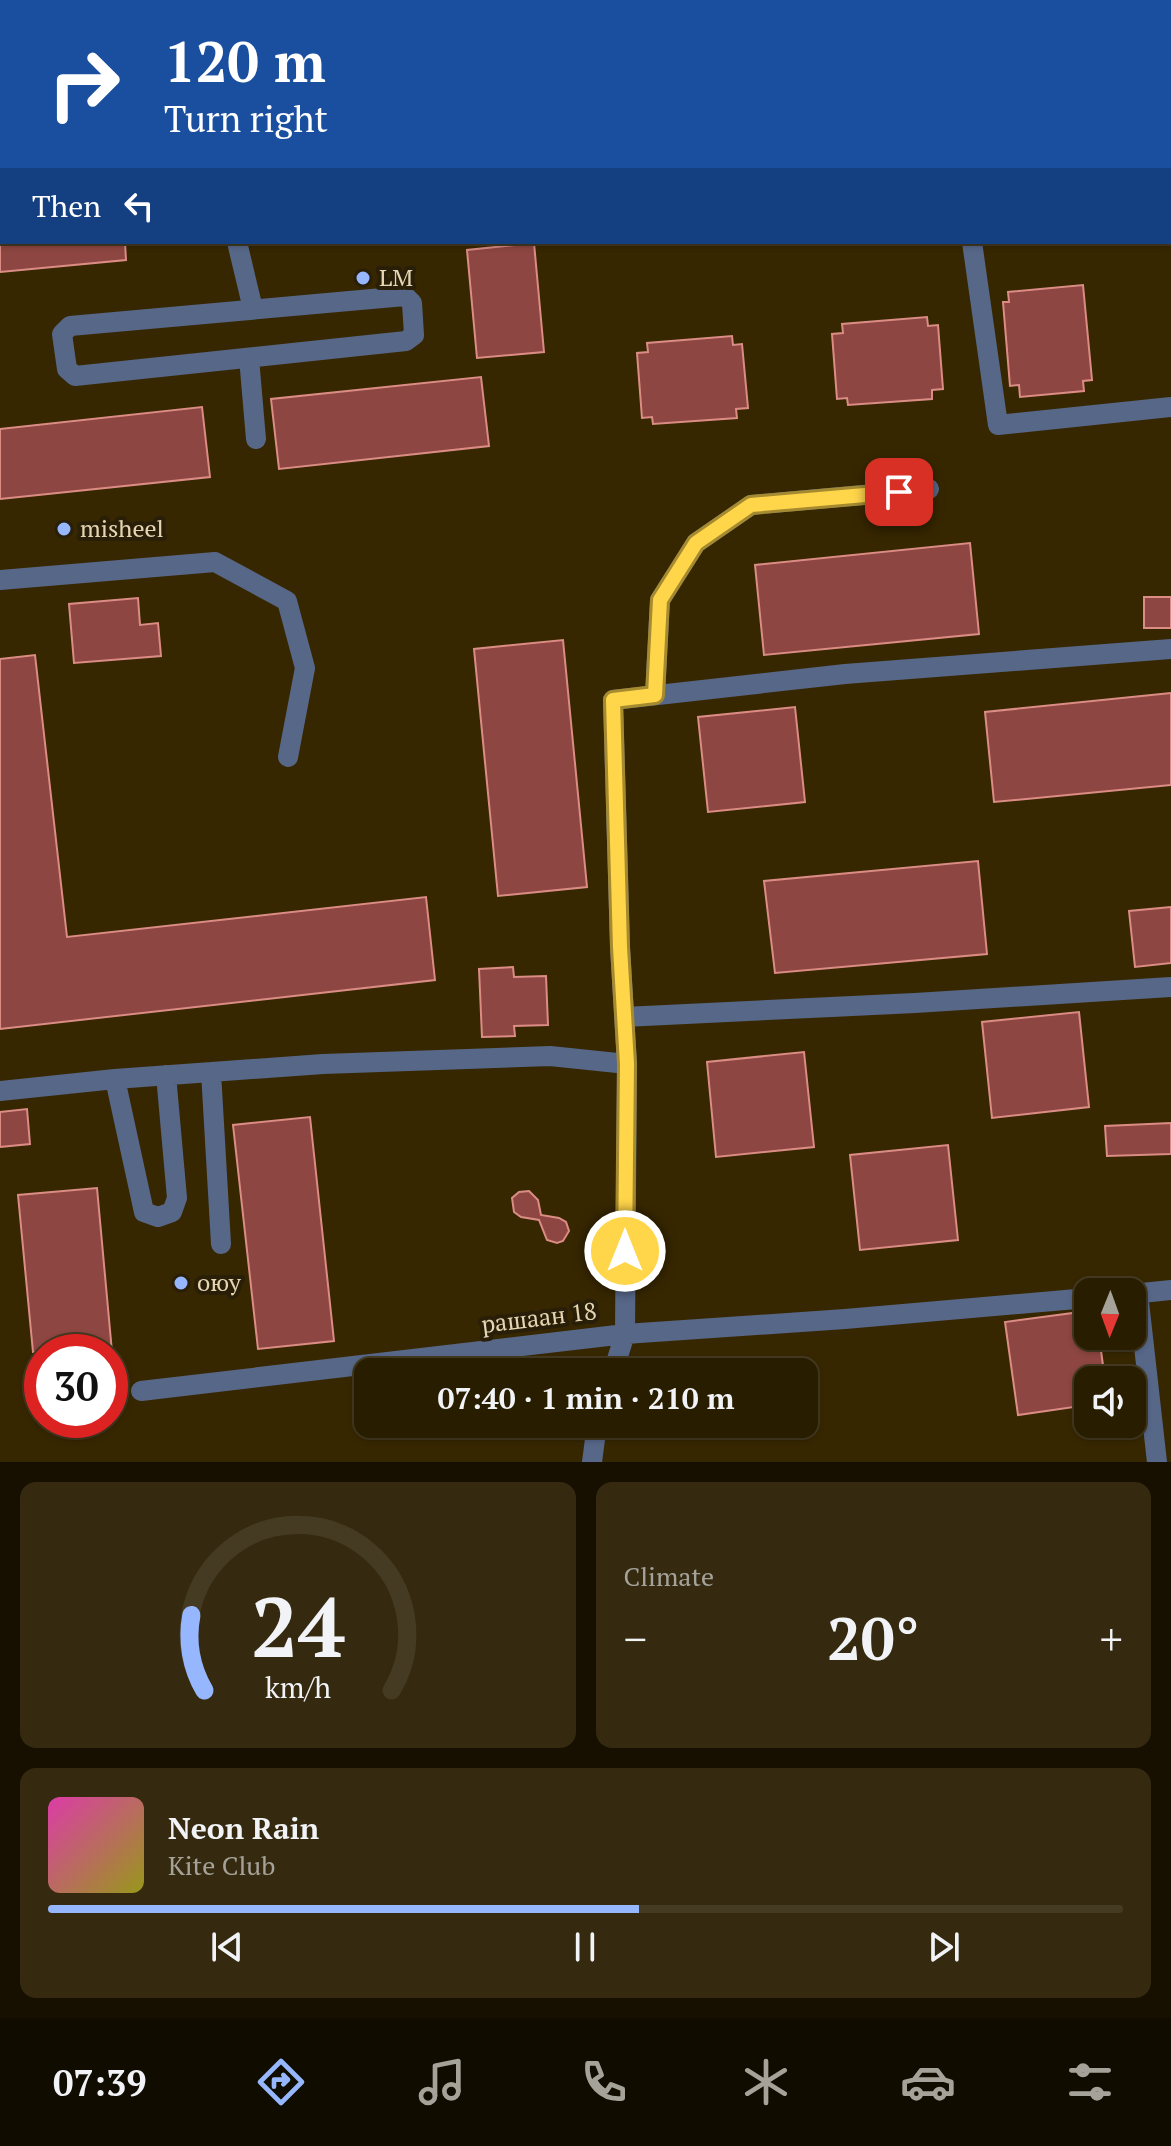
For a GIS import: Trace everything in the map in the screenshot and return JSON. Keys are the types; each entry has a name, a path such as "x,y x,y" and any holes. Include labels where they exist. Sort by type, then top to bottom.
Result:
{"street":[{"path":"237,244 253,309"},
{"path":"972,244 998,425 1171,407"},
{"path":"405,296 412,303 414,335 406,341 75,376 67,369 62,334 70,326 253,309 405,296"},
{"path":"249,358 256,439"},
{"path":"655,695 660,600 696,543 751,505 929,489"},
{"path":"0,580 215,562 287,601 305,668 288,757"},
{"path":"617,1358 625,1334 627,1064 613,700 845,674 1171,649"},
{"path":"624,1017 1171,987"},
{"path":"0,1091 323,1064 550,1056 627,1064"},
{"path":"211,1072 221,1244"},
{"path":"115,1079 144,1212 158,1217 172,1212 177,1198 166,1075"},
{"path":"1146,1293 1171,1290"},
{"name":"рашаан 18","path":"141,1391 625,1334 1074,1299"},
{"path":"1142,1350 1157,1462"},
{"path":"592,1462 595,1438"}],"building":[{"path":"0,244 125,244 126,260 0,272"},
{"path":"534,244 544,352 477,358 467,250"},
{"path":"1083,285 1092,380 1083,381 1084,391 1020,397 1019,385 1010,386 1003,302 1009,302 1008,292"},
{"path":"927,317 928,326 938,325 943,389 932,390 932,399 848,405 847,398 837,399 832,334 843,333 842,324"},
{"path":"732,336 733,345 742,344 748,408 736,409 737,418 653,424 652,417 642,418 637,353 648,352 647,343"},
{"path":"481,377 489,446 279,469 271,399"},
{"path":"202,407 210,477 0,499 0,429"},
{"path":"970,543 979,634 764,655 755,565"},
{"path":"1144,597 1171,597 1171,628 1144,628"},
{"path":"138,598 140,625 158,623 161,656 74,663 69,604"},
{"path":"563,640 587,887 498,896 474,649"},
{"path":"35,655 67,937 426,897 435,980 0,1029 0,659"},
{"path":"1171,693 1171,785 994,802 985,712"},
{"path":"795,707 805,802 708,812 698,717"},
{"path":"978,861 987,954 775,973 764,881"},
{"path":"1171,907 1171,963 1135,967 1129,911"},
{"path":"513,967 514,977 546,976 548,1025 514,1026 515,1036 482,1037 479,969"},
{"path":"1079,1012 1089,1107 992,1118 982,1022"},
{"path":"804,1052 814,1147 716,1157 707,1062"},
{"path":"27,1109 30,1144 0,1147 0,1112"},
{"path":"310,1117 334,1341 258,1349 233,1125"},
{"path":"1171,1123 1171,1154 1107,1156 1105,1126"},
{"path":"948,1145 958,1240 860,1250 850,1155"},
{"path":"97,1188 110,1334 31,1334 18,1195"},
{"path":"529,1191 538,1200 541,1215 566,1222 569,1231 563,1241 547,1240 539,1220 521,1217 514,1212 512,1198 519,1192"},
{"path":"1074,1313 1074,1350 1101,1350 1103,1366 1074,1366 1074,1407 1018,1415 1005,1322"}],"place":[{"name":"LM","path":"363,278"},
{"name":"misheel","path":"64,529"},
{"name":"оюу","path":"181,1283"}],"route":[{"path":"625,1251 627,1064 620,947 613,700 655,695 660,600 696,543 751,505 899,492"}]}
